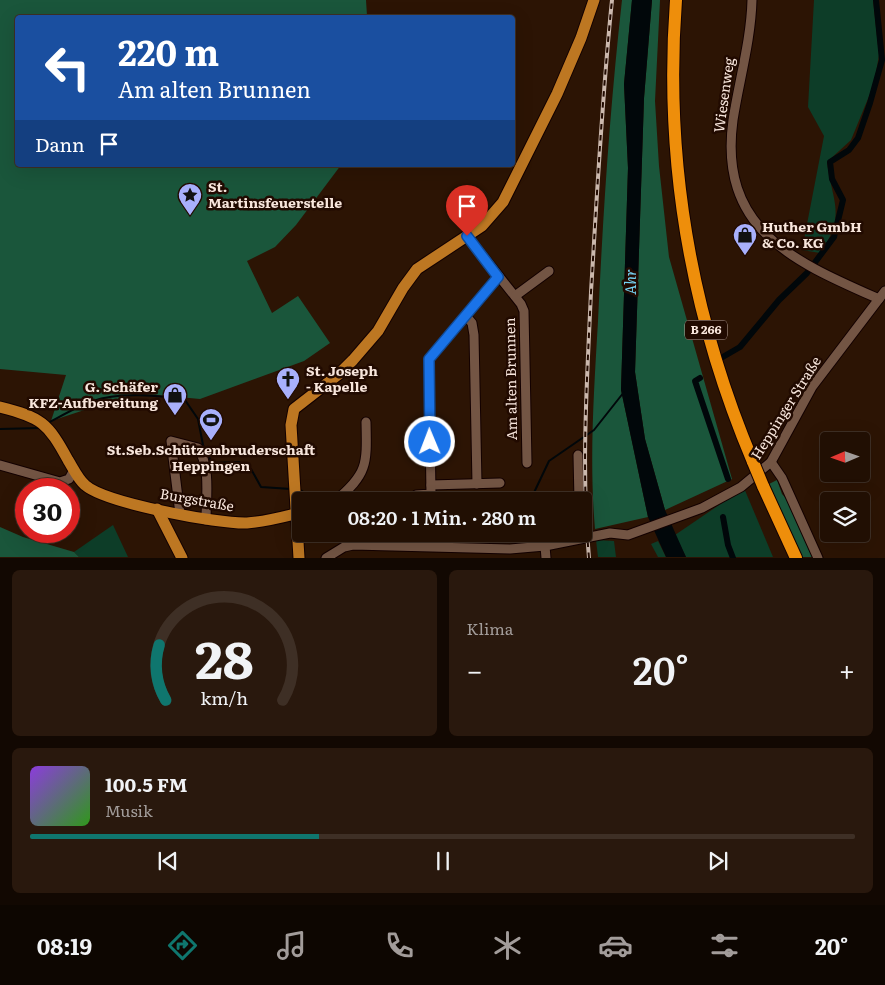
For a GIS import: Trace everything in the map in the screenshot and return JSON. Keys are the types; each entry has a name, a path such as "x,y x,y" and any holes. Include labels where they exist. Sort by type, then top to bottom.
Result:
{"highway":[{"name":"B 266","path":"676,0 672,59 674,126 679,192 688,249 711,349 733,414 782,531 796,558"},
{"name":"B 266","path":"782,531 786,558"}],"main road":[{"path":"295,492 291,418 294,409 339,374 353,360 378,331 403,288 417,269 467,236 493,214 513,185 581,38 594,0"},
{"path":"0,407 33,417 47,427 74,470"},
{"name":"Burgstraße","path":"74,470 85,485 95,491 157,509 206,520 254,523 292,514"},
{"path":"157,509 182,558"},
{"path":"299,542 299,558"}],"street":[{"name":"Wiesenweg","path":"752,0 732,134 736,187 748,214 761,231 774,243 811,268 879,299"},
{"name":"Am alten Brunnen","path":"467,236 515,296 524,311 527,463"},
{"path":"515,296 549,271"},
{"path":"431,492 429,359 498,277"},
{"name":"Heppinger Straße","path":"592,535 610,533 628,535 674,519 741,487 771,462 812,387 885,291"},
{"path":"466,316 472,323 474,334 477,484"},
{"path":"344,492 362,475 365,463 366,422"},
{"path":"180,514 171,441 198,448 202,454 205,467 206,520"},
{"path":"578,455 579,492"},
{"path":"771,462 782,478 818,558"},
{"path":"0,465 60,482 69,479 74,470"},
{"path":"431,485 500,483"},
{"name":"Heppinger Straße","path":"326,558 344,547 352,545 492,550 545,546 559,542"},
{"path":"545,546 546,558"},
{"path":"426,558 428,547"}],"green space":[{"path":"0,0 366,0 367,15 15,15 15,167 340,167 296,225 275,247 247,261 272,313 298,296 330,343 304,361 200,399 136,393 51,421 66,375 0,369"},
{"path":"622,0 632,0 624,84 628,168 621,390 648,517 595,529 592,451 595,373 607,160"},
{"path":"652,0 660,0 655,101 659,166 669,257 732,479 665,510 645,439 635,372 644,98"},
{"path":"814,0 873,0 879,55 874,84 851,140 827,162 836,208 833,228 820,253 802,250 824,136 808,107"},
{"path":"777,480 782,494 792,505 814,557 801,557 769,484"},
{"path":"744,488 773,557 686,557 675,535"},
{"path":"113,525 128,557 79,557 74,552"},
{"path":"0,527 15,534 15,543 43,543 74,552 79,557 0,557"},
{"path":"596,540 614,541 616,557 598,557"},
{"path":"658,541 666,557 658,557 651,544"}],"water":[{"name":"Ahr","path":"632,0 652,0 644,98 635,372 645,439 665,510 686,557 666,557 648,517 621,390 628,168 624,84"}],"waterway":[{"path":"721,358 740,347 779,300 807,273 834,237 843,200 832,179 830,162 849,150 858,138 870,103 882,60 876,0"},
{"path":"700,378 695,381 728,479"},
{"path":"534,492 549,461 594,430 624,392"},
{"path":"48,423 82,405 114,396 139,395 185,400 198,419 203,445 212,463 239,462 251,469 261,487 291,489"},
{"path":"0,429 40,428"},
{"path":"299,489 304,492"},
{"path":"723,517 728,545 733,558"}],"railway":[{"path":"589,558 585,491 586,391 600,146 612,0"}],"place":[{"name":"St. Martinsfeuerstelle","path":"190,216"},
{"name":"Huther GmbH & Co. KG","path":"745,256"},
{"name":"St. Joseph - Kapelle","path":"288,400"},
{"name":"G. Schäfer KFZ-Aufbereitung","path":"175,416"},
{"name":"St.Seb.Schützenbruderschaft Heppingen","path":"211,441"}],"route":[{"path":"430,442 429,359 498,277 467,236"}]}
